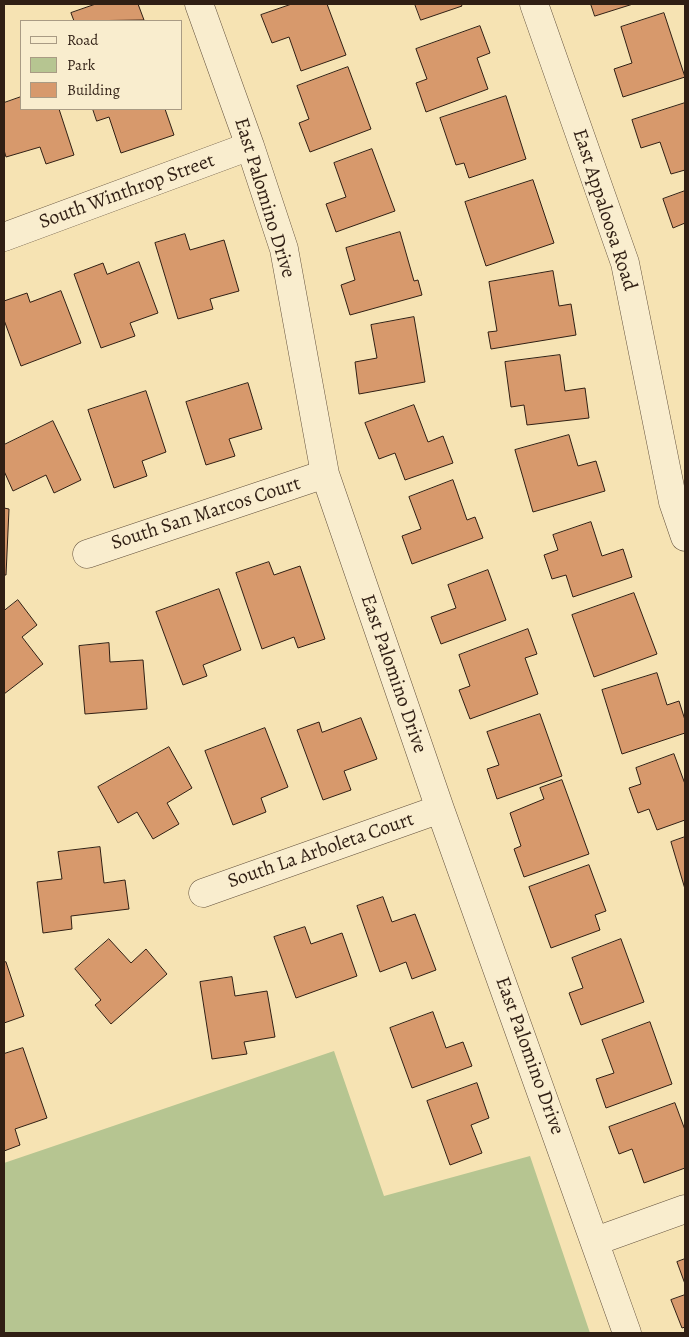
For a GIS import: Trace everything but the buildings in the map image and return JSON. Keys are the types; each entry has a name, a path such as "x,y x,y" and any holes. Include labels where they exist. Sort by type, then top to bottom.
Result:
{"street":[{"name":"East Palomino Drive","path":"199,4 250,146 284,249 325,474 440,809 627,1333"},
{"name":"East Appaloosa Road","path":"534,4 626,263 674,502 685,537"},
{"name":"South Winthrop Street","path":"4,237 250,146"},
{"name":"South San Marcos Court","path":"87,554 325,474"},
{"name":"South La Arboleta Court","path":"203,892 440,809"},
{"path":"596,1242 685,1209"}],"green space":[{"path":"334,1051 384,1196 530,1156 590,1333 4,1333 4,1163"}]}
